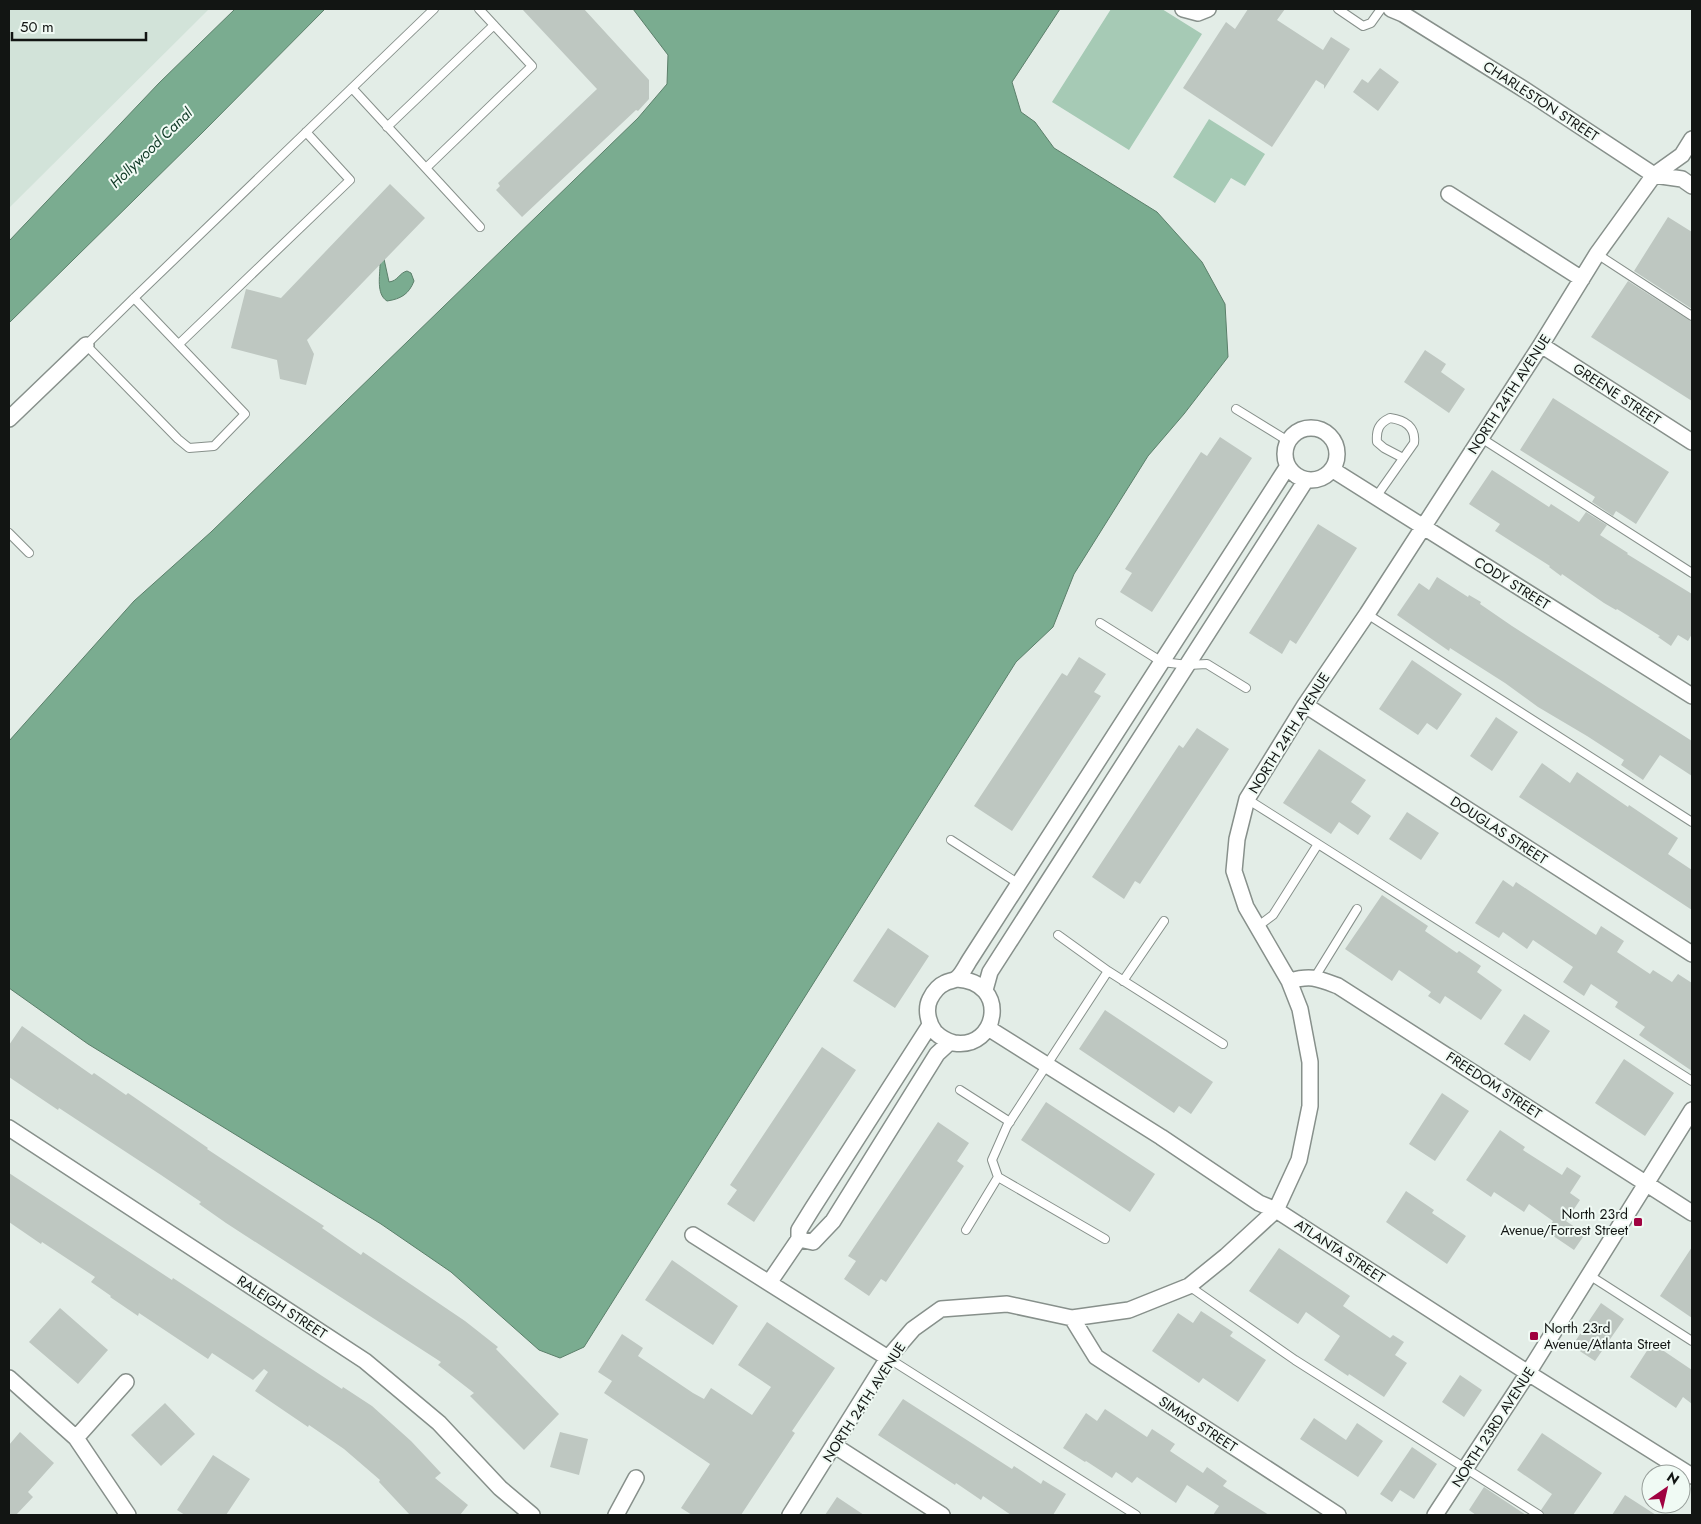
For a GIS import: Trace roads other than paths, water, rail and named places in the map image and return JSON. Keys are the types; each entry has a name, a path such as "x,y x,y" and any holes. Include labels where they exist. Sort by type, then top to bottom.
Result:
{"street":[{"path":"1183,9 1198,13 1208,9"},
{"name":"CHARLESTON STREET","path":"1391,9 1403,14 1525,90 1654,175 1682,180 1692,186"},
{"name":"NORTH 24TH AVENUE","path":"790,1515 835,1446 888,1358 913,1329 942,1309 1007,1304 1072,1318 1129,1310 1189,1286 1226,1256 1276,1210 1299,1160 1310,1106 1310,1062 1300,1009 1289,981 1246,907 1234,871 1237,839 1247,799 1305,705 1367,614 1541,345 1597,254 1654,175 1682,155 1692,139"},
{"path":"1449,194 1582,279"},
{"path":"9,419 86,345"},
{"name":"GREENE STREET","path":"1541,345 1692,442"},
{"path":"1317,428 1325,432 1332,438 1338,454 1332,470 1316,480 1306,480 1298,477 1288,466 1285,458 1285,449 1288,441 1300,430 1317,428"},
{"path":"957,979 1288,466"},
{"name":"CODY STREET","path":"1332,470 1692,696"},
{"path":"985,990 990,972 1306,480"},
{"name":"DOUGLAS STREET","path":"1305,705 1692,954"},
{"name":"FREEDOM STREET","path":"1289,981 1315,977 1338,986 1692,1213"},
{"path":"957,979 972,982 985,990 990,999 992,1018 988,1028 981,1036 971,1042 960,1044 950,1042 942,1038 930,1025 929,1001 935,990 945,983 957,979"},
{"path":"770,1283 799,1239 799,1230 812,1208 930,1025"},
{"name":"ATLANTA STREET","path":"988,1028 1259,1203 1276,1210 1528,1373 1692,1476"},
{"path":"799,1239 813,1242 833,1221 937,1054 950,1042"},
{"name":"NORTH 23RD AVENUE","path":"1436,1515 1528,1373 1692,1110"},
{"name":"RALEIGH STREET","path":"9,1128 365,1361 439,1424 500,1488 532,1515"},
{"path":"693,1235 888,1358"},
{"name":"SIMMS STREET","path":"1072,1318 1096,1357 1338,1515"},
{"path":"9,1378 76,1438 128,1515"},
{"path":"76,1438 126,1382"},
{"path":"835,1446 942,1515"},
{"path":"616,1515 636,1478"}],"lane":[{"path":"134,298 245,414 214,446 189,448 183,444 86,345 134,298 434,9"},
{"path":"426,168 532,66 479,9"},
{"path":"1338,9 1363,26 1371,23 1381,9"},
{"path":"387,126 494,25"},
{"path":"352,88 480,227"},
{"path":"179,344 350,180 306,132"},
{"path":"1597,254 1692,316"},
{"path":"1236,409 1288,441"},
{"path":"1376,496 1414,443 1415,436 1412,428 1404,422 1390,418 1379,425 1377,442 1403,458"},
{"path":"1481,438 1692,572"},
{"path":"9,534 29,553"},
{"path":"1367,614 1692,822"},
{"path":"1100,623 1162,662 1207,664 1246,688"},
{"path":"1247,799 1692,1081"},
{"path":"951,840 1019,884"},
{"path":"1257,927 1274,915 1318,844"},
{"path":"1315,977 1357,909"},
{"path":"1123,981 1164,921"},
{"path":"1058,935 1123,981 1223,1044"},
{"path":"1105,1239 998,1177 992,1160 1010,1122 1108,971"},
{"path":"960,1090 1010,1122"},
{"path":"966,1230 998,1177"},
{"path":"1589,1274 1692,1341"},
{"path":"1189,1286 1295,1360 1539,1515"},
{"path":"888,1358 1136,1515"}],"water":[{"name":"Hollywood Canal","path":"235,9 325,9 9,323 9,241 159,83"},
{"path":"633,9 1060,9 1012,82 1021,112 1035,122 1054,148 1157,212 1202,262 1225,304 1228,357 1184,414 1148,456 1074,574 1053,627 1016,662 584,1347 560,1358 539,1350 451,1272 381,1224 88,1044 9,988 9,741 134,601 211,532 638,118 667,84 668,55"},
{"path":"384,259 389,282 407,271 411,273 414,281 404,295 387,301 381,294 379,284 380,264"}],"place":[{"name":"North 23rd Avenue/Forrest Street","path":"1638,1222"},
{"name":"North 23rd Avenue/Atlanta Street","path":"1534,1336"}]}
